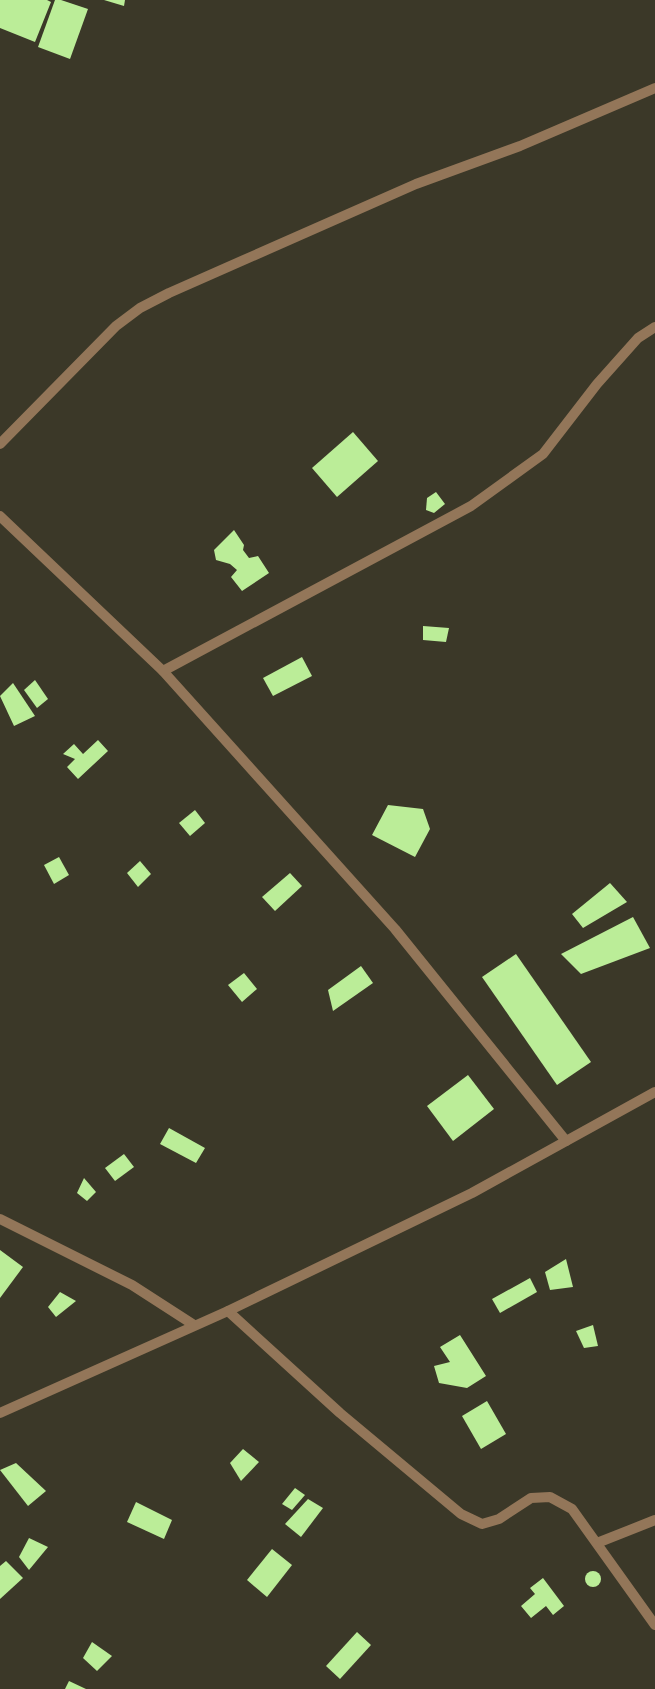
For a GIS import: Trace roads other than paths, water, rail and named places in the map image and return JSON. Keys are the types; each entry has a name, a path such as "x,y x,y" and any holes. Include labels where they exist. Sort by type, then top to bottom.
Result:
{"street":[{"path":"0,444 116,326 140,308 169,292 416,184 520,146 655,88"},
{"path":"163,670 471,506 543,454 597,384 638,338 655,327"},
{"path":"0,516 163,670 396,929 566,1141"},
{"path":"0,1413 228,1311 472,1193 655,1092"},
{"path":"0,1219 132,1285 194,1325"},
{"path":"228,1311 329,1403 460,1514 482,1524 499,1519 531,1498 550,1497 572,1509 655,1625"},
{"path":"597,1543 655,1520"}]}
